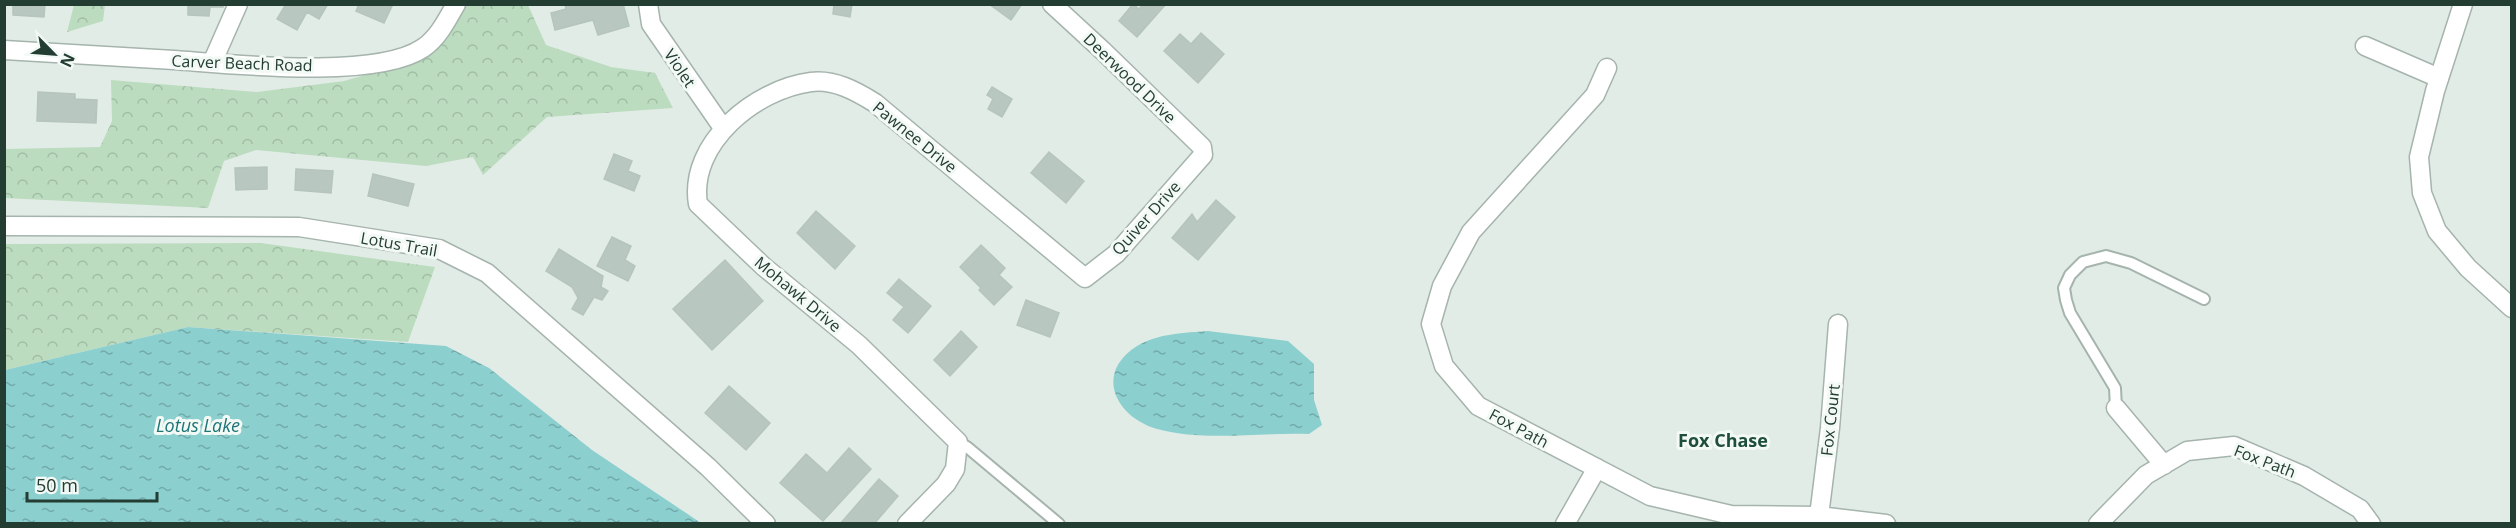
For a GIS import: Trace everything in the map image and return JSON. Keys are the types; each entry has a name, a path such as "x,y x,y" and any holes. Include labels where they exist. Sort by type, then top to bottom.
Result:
{"street":[{"path":"212,63 238,4"},
{"name":"Carver Beach Road","path":"4,50 288,68 375,64 424,48 442,28 456,4"},
{"name":"Violet","path":"648,4 651,24 723,128"},
{"name":"Deerwood Drive","path":"1052,4 1202,147 1203,155"},
{"path":"2463,4 2439,78 2419,157 2422,193 2437,231 2468,268 2511,308"},
{"path":"2365,46 2439,78"},
{"name":"Fox Path","path":"1607,68 1595,95 1471,232 1442,286 1431,324 1444,366 1478,406 1650,496 1731,515 1818,516 1886,524"},
{"name":"Pawnee Drive","path":"723,128 775,91 813,82 850,87 875,103 1085,278"},
{"name":"Mohawk Drive","path":"723,128 705,154 695,189 698,204 763,266 859,345 958,441"},
{"name":"Quiver Drive","path":"1085,278 1116,254 1203,155"},
{"name":"Lotus Trail","path":"4,226 299,227 440,249 487,273 708,467 766,524"},
{"name":"Fox Court","path":"1818,516 1830,429 1838,324"},
{"path":"2116,408 2164,465"},
{"path":"907,524 946,484 955,469 958,441"},
{"name":"Fox Path","path":"2097,524 2146,475 2187,451 2234,446 2304,476 2360,509 2371,524"},
{"path":"1565,524 1597,468"}],"lane":[{"path":"2116,408 2115,388 2070,314 2064,288 2070,275 2083,262 2106,256 2131,263 2205,299"},
{"path":"958,441 1059,524"}],"green space":[{"path":"74,5 105,5 103,21 67,32"},
{"path":"464,5 528,5 546,45 611,67 655,73 673,108 547,117 483,175 473,157 426,166 256,150 224,161 208,208 5,198 4,149 100,147 112,121 111,80 257,92 344,81 417,60"},
{"path":"261,243 435,267 408,342 188,327 5,370 5,244"}],"water":[{"name":"Lotus Lake","path":"188,327 446,346 489,368 592,450 701,523 5,523 5,370"},
{"path":"1208,331 1288,341 1314,364 1314,400 1322,425 1309,434 1213,436 1157,429 1130,415 1121,405 1115,393 1113,381 1116,369 1124,357 1137,346 1154,338"}],"building":[{"path":"13,4 45,4 44,17 13,15"},
{"path":"188,4 223,4 223,7 210,7 209,16 188,15"},
{"path":"286,4 328,4 319,19 307,12 297,30 277,19"},
{"path":"359,4 393,4 384,23 356,11"},
{"path":"565,4 623,4 629,26 598,35 593,20 555,30 551,13 566,9"},
{"path":"834,4 852,4 850,17 833,14"},
{"path":"989,4 1022,4 1011,20"},
{"path":"1133,4 1139,9 1143,4 1166,4 1137,37 1119,21"},
{"path":"1201,33 1224,54 1198,83 1164,51 1180,34 1191,44"},
{"path":"992,87 1012,99 1002,117 988,109 993,99 987,95"},
{"path":"38,92 75,94 75,99 97,100 96,123 37,121"},
{"path":"1049,152 1084,181 1066,203 1031,173"},
{"path":"614,154 632,161 628,171 640,176 634,191 604,179"},
{"path":"267,167 267,189 236,190 235,168"},
{"path":"296,169 333,171 331,193 295,190"},
{"path":"373,174 414,184 408,206 368,196"},
{"path":"1216,200 1235,217 1198,260 1172,238 1192,214 1197,222"},
{"path":"816,211 855,246 835,269 797,233"},
{"path":"612,237 631,246 625,260 635,266 628,281 597,266"},
{"path":"981,245 1005,268 999,275 1012,287 994,305 960,267"},
{"path":"559,249 603,276 601,287 608,291 602,300 594,297 583,315 572,309 578,298 572,287 546,271"},
{"path":"725,260 763,301 712,350 673,309"},
{"path":"899,279 931,306 908,333 893,320 904,307 887,293"},
{"path":"1026,300 1059,313 1050,337 1017,325"},
{"path":"961,331 977,347 950,376 934,360"},
{"path":"729,386 770,423 746,450 705,413"},
{"path":"849,448 871,469 823,521 780,483 806,454 827,473"},
{"path":"879,479 898,496 874,524 840,524"}],"district":[{"name":"Fox Chase","path":"1723,441"}]}
